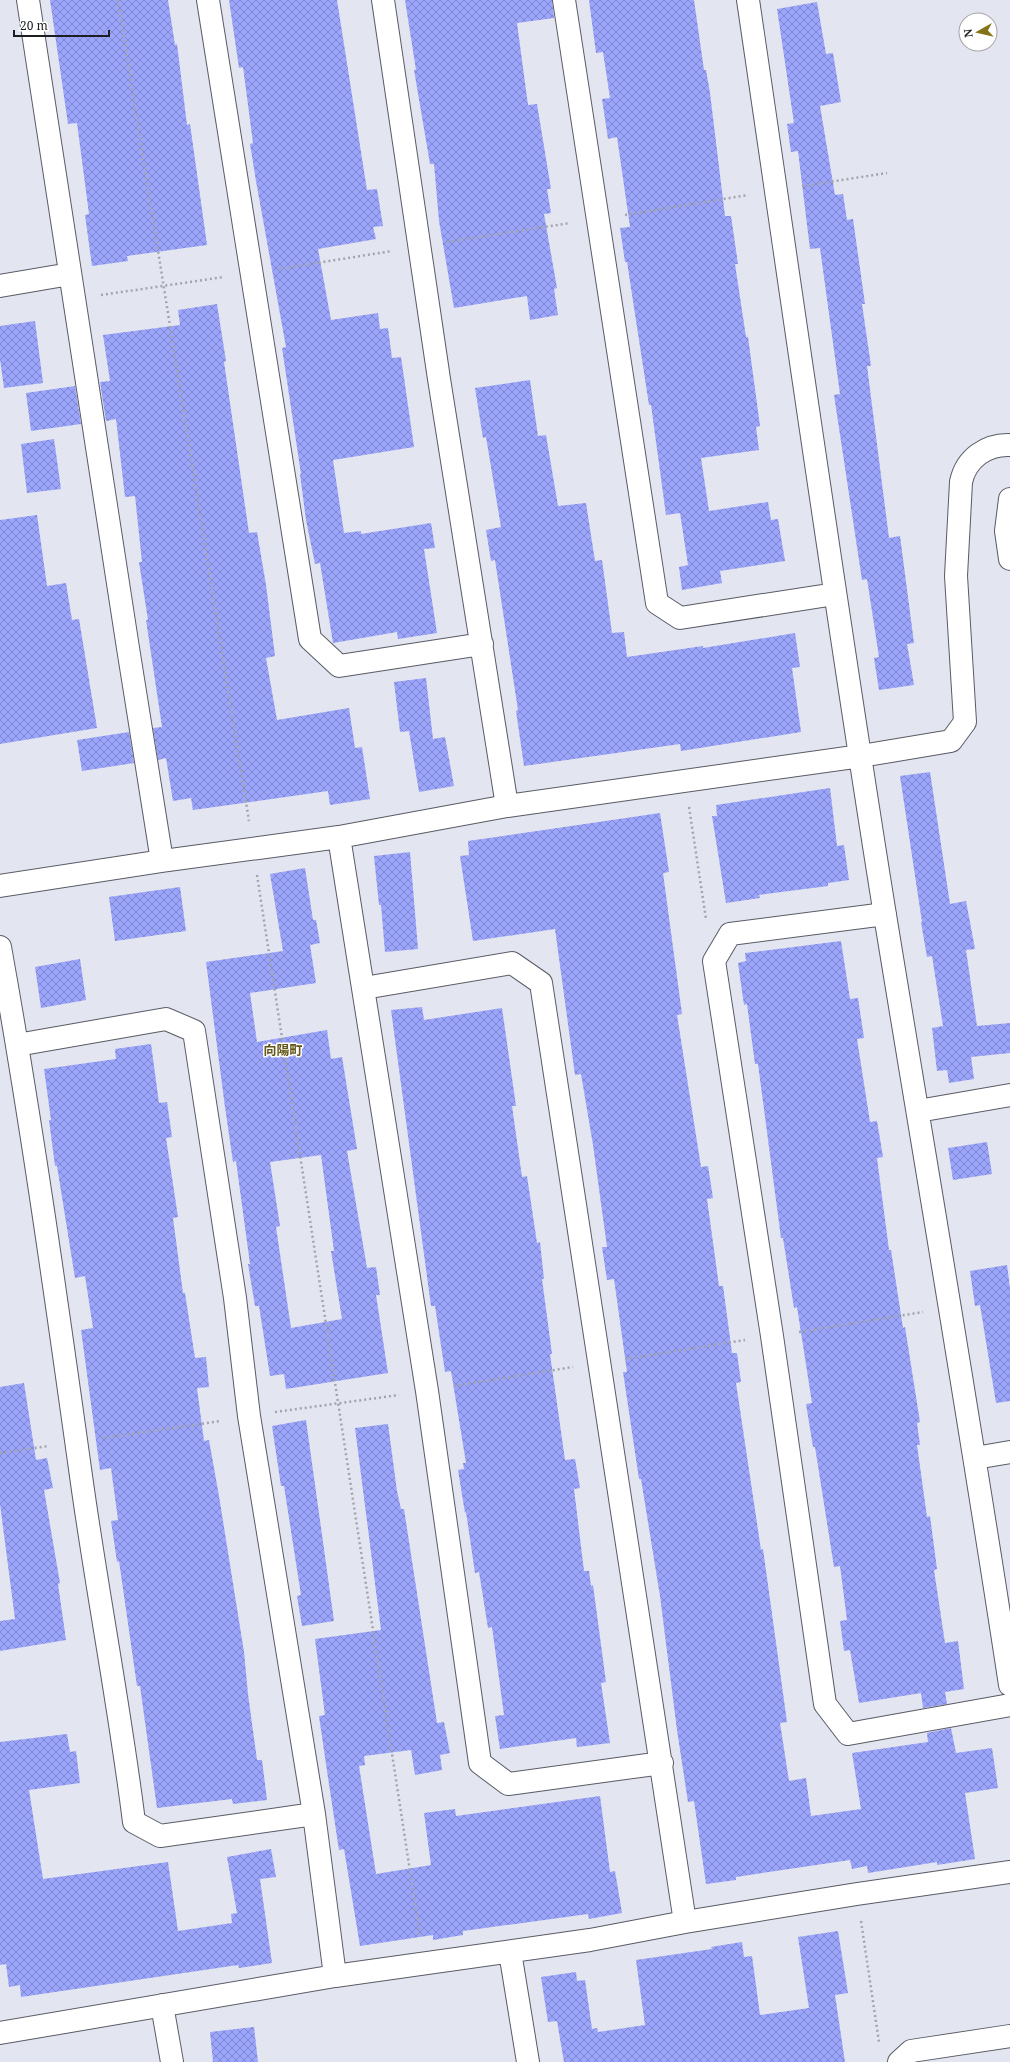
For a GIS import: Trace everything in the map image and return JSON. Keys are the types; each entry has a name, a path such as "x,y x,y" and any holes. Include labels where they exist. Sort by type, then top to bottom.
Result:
{"street":[{"path":"28,0 162,861"},
{"path":"208,0 310,639 339,666 482,644"},
{"path":"383,0 419,247 507,806"},
{"path":"564,0 657,603 680,618 835,594"},
{"path":"748,0 835,594 885,914 951,1308 1010,1685"},
{"path":"0,286 70,274"},
{"path":"0,886 162,861 339,837 507,806 861,756 951,741 965,722 956,576 964,471 977,455 1001,445 1010,445"},
{"path":"1009,554 1006,531 1010,499"},
{"path":"339,837 427,1391 480,1763 508,1784 662,1763"},
{"path":"885,914 730,934 714,961 772,1336 825,1704 848,1734 1010,1705"},
{"path":"0,947 18,1045 77,1442 122,1728 134,1822 160,1836 314,1814"},
{"path":"364,988 512,963 541,983 662,1763 685,1922"},
{"path":"18,1045 166,1019 194,1031 235,1298 249,1416 314,1814 335,1976"},
{"path":"918,1111 1010,1095"},
{"path":"975,1458 1010,1452"},
{"path":"0,2032 335,1976 590,1940 685,1922 857,1894 1010,1872"},
{"path":"510,1952 528,2062"},
{"path":"162,2005 172,2062"},
{"path":"899,2062 911,2051 1010,2036"}],"path":[{"path":"118,0 253,849 424,1964"},
{"path":"74,299 252,273 887,173"},
{"path":"684,781 707,923 712,934 722,946"},
{"path":"0,1453 427,1391 951,1308"},
{"path":"857,1894 880,2045"}],"building":[{"path":"50,0 168,0 175,45 177,44 187,125 190,124 207,245 127,256 128,261 92,266 85,215 89,214 77,123 68,124"},
{"path":"229,0 337,0 367,190 377,189 383,226 373,227 376,239 318,249 331,320 378,313 380,329 388,328 392,358 401,357 414,447 333,460 344,533 361,531 361,534 431,523 435,548 424,549 437,633 398,639 397,632 333,643 320,563 315,564 306,520 301,474 282,348 286,347 250,144 253,143 243,67 239,68"},
{"path":"405,0 552,0 554,18 517,23 528,105 537,104 551,189 547,189 551,213 544,214 557,288 554,289 558,315 530,320 527,296 454,308 439,221 434,164 430,164 414,70 416,70"},
{"path":"589,0 694,0 704,70 706,70 710,93 725,216 731,216 738,264 735,264 746,337 748,337 760,426 756,427 759,450 701,458 709,511 768,502 771,520 778,519 785,561 720,571 722,583 682,590 679,567 688,565 680,513 666,515 651,405 649,405 627,262 625,262 620,228 630,227 617,137 608,139 602,99 610,98 603,52 596,53"},
{"path":"817,2 826,54 833,53 841,102 820,106 835,195 843,194 847,220 853,219 865,304 862,304 871,366 867,366 889,538 900,536 914,643 907,644 914,685 879,690 874,658 879,657 867,579 862,580 834,395 840,394 820,248 810,249 798,151 791,152 787,124 794,123 777,9"},
{"path":"217,304 249,533 257,532 266,585 275,656 266,658 277,720 349,708 355,748 362,747 370,799 330,805 328,791 193,810 191,798 173,801 166,758 158,760 153,728 162,727 139,562 142,562 135,496 125,497 116,419 106,421 100,382 110,381 103,335 180,325 178,310"},
{"path":"35,321 43,383 4,388 0,359 0,326"},
{"path":"530,380 538,436 546,435 558,506 586,503 595,561 602,560 612,633 624,632 627,657 703,646 703,648 795,633 800,667 792,668 801,732 681,751 680,744 524,766 516,711 518,710 495,560 491,561 486,530 501,527 486,437 483,438 475,388"},
{"path":"75,386 81,424 31,431 26,393"},
{"path":"54,439 61,489 27,493 21,444"},
{"path":"37,515 47,586 66,583 72,620 79,619 97,728 0,744 0,520"},
{"path":"426,678 433,739 445,737 454,786 419,792 409,731 400,732 394,682"},
{"path":"129,732 134,763 82,771 77,740"},
{"path":"930,772 950,904 966,901 975,949 966,950 977,1026 1010,1023 1010,1053 971,1057 974,1079 949,1083 947,1070 937,1071 932,1028 943,1026 932,956 927,957 900,776"},
{"path":"830,788 837,846 844,845 849,880 828,883 828,886 759,895 760,898 726,903 712,816 717,816 716,805"},
{"path":"660,813 669,872 663,873 682,1014 677,1015 701,1167 708,1166 713,1198 707,1199 719,1286 723,1286 732,1353 737,1353 741,1382 736,1383 761,1550 763,1549 787,1722 780,1723 789,1781 806,1778 811,1816 861,1809 852,1753 928,1742 927,1733 951,1728 956,1753 992,1748 998,1788 965,1793 975,1859 937,1865 937,1862 868,1873 867,1866 852,1869 850,1860 736,1877 736,1880 706,1884 694,1801 688,1802 677,1730 660,1596 641,1479 639,1479 623,1372 627,1372 614,1279 607,1280 602,1247 607,1247 593,1145 581,1074 575,1075 555,929 473,941 460,856 469,855 468,841"},
{"path":"410,852 418,949 385,952 381,905 379,905 374,856"},
{"path":"305,868 313,920 316,920 320,943 310,945 316,983 250,993 257,1042 327,1030 331,1059 342,1057 357,1149 347,1151 367,1268 376,1267 380,1295 376,1295 388,1373 286,1389 284,1374 270,1376 259,1306 255,1306 248,1264 250,1264 236,1161 233,1162 225,1107 206,962 283,951 270,874","holes":["321,1155 334,1251 331,1251 342,1319 291,1328 276,1227 280,1226 270,1162"]},
{"path":"180,887 186,931 115,941 109,897"},
{"path":"841,941 850,999 858,998 864,1038 857,1039 870,1122 877,1121 883,1157 877,1158 889,1250 891,1250 903,1328 905,1327 920,1422 917,1423 920,1445 917,1445 927,1517 930,1516 937,1569 934,1570 945,1643 958,1641 964,1689 945,1692 947,1704 923,1708 921,1693 859,1703 850,1650 844,1651 840,1621 847,1620 840,1566 834,1567 815,1447 813,1447 806,1404 812,1403 797,1307 794,1308 783,1238 781,1238 758,1064 755,1064 747,1004 744,1005 738,963 746,961 745,953"},
{"path":"80,959 86,1000 41,1008 35,967"},
{"path":"422,1007 424,1020 502,1008 516,1106 512,1106 522,1177 527,1176 537,1243 540,1242 544,1279 542,1279 552,1354 550,1354 565,1460 575,1459 580,1488 574,1489 584,1571 589,1571 591,1586 593,1585 606,1682 601,1683 610,1743 577,1747 576,1738 500,1749 495,1716 504,1715 492,1627 488,1628 479,1572 475,1573 458,1470 464,1469 463,1463 466,1463 451,1371 445,1372 435,1306 431,1306 391,1010"},
{"path":"151,1044 159,1103 167,1102 172,1137 166,1138 178,1217 173,1218 183,1293 185,1293 195,1358 206,1357 209,1387 197,1388 204,1441 209,1440 219,1496 244,1652 257,1760 262,1760 267,1800 233,1804 232,1799 157,1808 140,1686 137,1686 119,1561 117,1562 111,1521 118,1520 111,1468 100,1470 81,1330 93,1328 85,1276 75,1278 57,1166 55,1166 49,1120 51,1120 44,1069 116,1059 115,1049"},
{"path":"987,1142 992,1174 953,1180 948,1148"},
{"path":"1007,1265 1010,1288 1010,1401 996,1403 980,1305 975,1306 970,1271"},
{"path":"24,1383 36,1460 47,1458 53,1488 44,1490 60,1583 58,1584 66,1640 0,1651 0,1621 15,1619 0,1504 0,1387"},
{"path":"306,1420 334,1621 302,1626 297,1596 301,1595 284,1486 281,1486 272,1426"},
{"path":"388,1424 397,1491 401,1509 404,1509 437,1723 444,1722 450,1753 440,1755 442,1770 415,1775 411,1750 364,1756 365,1765 359,1766 376,1874 431,1865 424,1813 455,1809 456,1816 600,1796 610,1872 615,1871 622,1913 589,1919 588,1914 463,1931 463,1935 433,1940 433,1935 360,1946 344,1849 339,1850 327,1771 319,1716 325,1715 315,1639 381,1630 355,1428"},
{"path":"67,1734 70,1752 76,1751 80,1783 29,1790 43,1879 168,1862 178,1931 232,1923 231,1914 237,1913 227,1857 271,1849 276,1877 260,1879 272,1963 239,1968 238,1965 21,1997 20,1985 9,1987 6,1964 0,1965 0,1742"},
{"path":"838,1931 848,1993 835,1995 845,2062 564,2062 557,2021 548,2022 541,1977 576,1972 577,1981 585,1980 592,2029 597,2028 598,2032 645,2025 636,1960 712,1949 711,1947 742,1942 744,1957 752,1956 760,2015 809,2008 798,1937"},
{"path":"254,2027 258,2062 213,2062 210,2032"}],"district":[{"name":"向陽町","path":"283,1050"}]}
